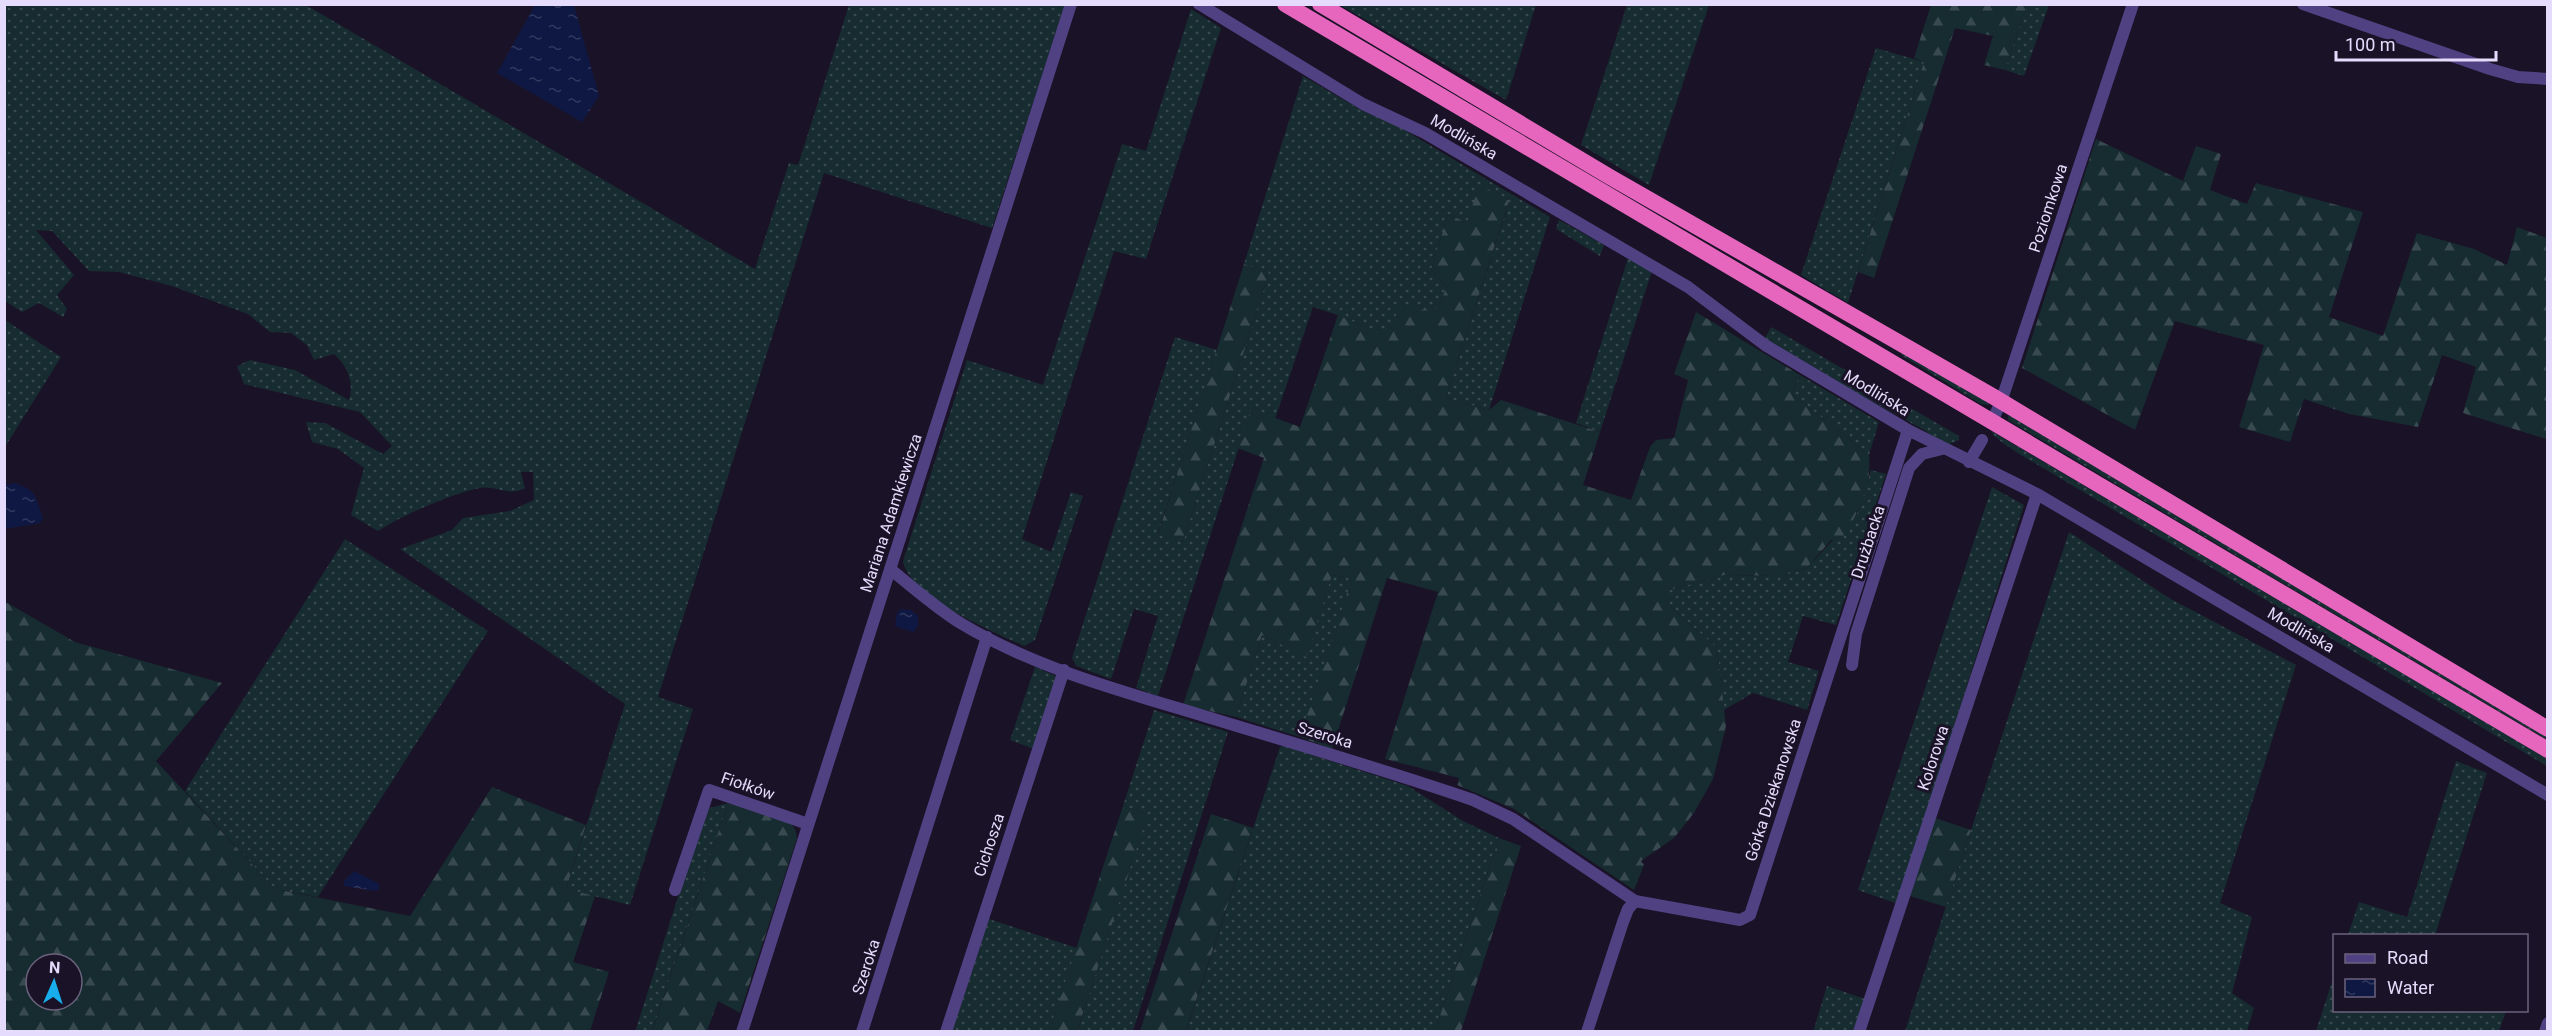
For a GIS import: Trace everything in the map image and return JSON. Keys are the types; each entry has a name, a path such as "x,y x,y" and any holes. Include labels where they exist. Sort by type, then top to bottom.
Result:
{"highway":[{"path":"1285,4 2547,750"},
{"path":"1320,4 1621,183 2001,402 2547,729"}],"street":[{"name":"Mariana Adamkiewicza","path":"742,1032 1071,4"},
{"name":"Modlińska","path":"1199,4 1363,104 1425,133 1688,287 1765,345 1908,430 1942,449 2037,494 2453,737 2547,795"},
{"name":"Poziomkowa","path":"1992,422 2001,402 2133,4"},
{"path":"2303,4 2490,69 2518,77 2547,79"},
{"name":"Górka Dziekanowska","path":"1635,901 1740,920 1750,915 1908,430"},
{"path":"1969,462 1982,440"},
{"name":"Drużbacka","path":"1852,665 1856,634 1909,468 1922,454 1942,449"},
{"name":"Kolorowa","path":"1859,1032 2037,494"},
{"name":"Szeroka","path":"890,569 943,612 987,637 1064,670 1155,701 1473,800 1513,819 1635,901"},
{"name":"Szeroka","path":"862,1032 987,637"},
{"name":"Cichosza","path":"946,1032 1064,670"},
{"name":"Fiołków","path":"675,890 709,790 808,824"},
{"path":"1587,1032 1623,922 1628,909 1635,901"},
{"path":"2545,1032 2547,1023"}],"green space":[{"path":"4,5 306,5 755,269 789,163 798,165 849,5 1065,5 992,228 824,173 658,697 693,709 630,905 566,889 625,704 400,549 452,530 463,518 510,511 534,500 533,472 521,472 525,488 508,491 480,488 468,491 400,518 378,531 351,515 364,468 338,449 312,442 306,422 325,423 383,454 392,446 360,412 244,384 237,366 250,360 295,370 349,400 351,387 349,375 334,354 314,360 307,345 291,333 270,332 248,314 172,286 119,272 89,271 52,231 36,230 74,275 57,295 67,309 63,317 39,303 22,312 5,301"},
{"path":"1340,5 1536,5 1506,100"},
{"path":"1627,5 1709,5 1649,185 1581,145"},
{"path":"1931,5 2027,5 2005,70 1984,65 1993,36 1955,28 1874,278 1858,272 1924,62 1914,58"},
{"path":"2027,5 2049,5 2024,76 2005,70"},
{"path":"1191,9 1221,28 1146,259 1114,251 1022,539 1051,552 1071,492 1083,496 1035,640 1024,646 973,622 935,600 909,574 903,561 967,360 1043,385 1122,144 1146,151"},
{"path":"1876,48 1924,62 1848,303 1801,275"},
{"path":"1303,76 1361,110 1396,125 1550,217 1489,410 1446,398 1509,202 1467,223 1448,214 1431,270 1447,287 1435,312 1385,336 1338,315 1313,307 1275,419 1251,410 1158,696 1136,688 1158,616 1134,609 1111,679 1076,666 1072,658 1175,337 1217,350 1158,533 1183,542 1269,273 1244,264"},
{"path":"2096,139 2183,181 2196,146 2221,154 2210,190 2247,204 2256,183 2363,212 2329,317 2383,336 2417,233 2474,249 2507,265 2517,227 2547,238 2546,439 2463,413 2476,367 2442,355 2418,427 2349,414 2304,399 2290,442 2239,427 2264,345 2175,321 2135,430 2022,368"},
{"path":"1479,184 1509,201 1446,398 1489,410 1501,400 1600,432 1583,485 1631,500 1650,447 1656,440 1674,438 1688,380 1674,374 1696,312 1800,375 1792,394 1869,455 1866,488 1853,520 1842,539 1831,540 1807,568 1782,576 1724,575 1669,590 1670,606 1717,648 1726,726 1713,779 1694,813 1674,838 1641,861 1644,865 1634,890 1514,809 1457,785 1459,778 1385,759 1438,592 1387,578 1332,749 1300,737 1352,578 1332,575 1306,657 1262,635 1236,717 1183,705 1264,458 1237,448 1251,409 1300,427 1338,315 1384,335 1402,305 1435,312 1447,287 1431,270 1448,214 1467,223"},
{"path":"1559,220 1604,245 1600,256 1556,229"},
{"path":"1628,258 1652,271 1600,432 1576,423"},
{"path":"1244,264 1269,273 1183,542 1158,534"},
{"path":"5,320 61,357 5,447"},
{"path":"1771,327 1959,436 1959,440 1945,446 1924,430 1765,338"},
{"path":"1904,349 1990,400 1988,405 1981,404 1901,355"},
{"path":"1800,375 1879,422 1869,455 1792,394"},
{"path":"2008,416 2014,416 2547,733 2547,740 2008,420"},
{"path":"1991,431 2547,758 2547,766 2010,448"},
{"path":"1871,470 1886,474 1836,625 1803,616 1788,662 1819,671 1807,710 1753,693 1724,710 1717,648 1669,605 1669,590 1724,575 1782,576 1807,568 1857,514"},
{"path":"1992,487 2024,505 1898,904 1858,890"},
{"path":"2069,532 2169,598 2296,665 2220,903 2252,917 2232,993 2254,1008 2247,1031 1905,1031"},
{"path":"345,539 488,631 318,897 275,889 185,791"},
{"path":"1332,575 1353,578 1300,737 1236,717 1262,635 1306,656"},
{"path":"4,601 75,642 222,683 156,761 275,889 410,916 492,787 586,825 566,889 595,896 573,962 609,972 590,1031 5,1031"},
{"path":"1035,667 1058,677 1034,749 1010,740"},
{"path":"1154,710 1228,732 1133,1031 1077,1032 1147,814 1123,806"},
{"path":"1284,746 1408,786 1463,821 1499,838 1435,1031 1186,1032 1280,747"},
{"path":"2456,761 2487,773 2435,934 2348,934 2359,902 2407,917"},
{"path":"728,803 652,1031 635,1032 706,809"},
{"path":"728,803 786,821 796,831 797,838 740,1013 718,1001 707,1031 652,1032"},
{"path":"1123,806 1148,814 1077,1031 1049,1031"},
{"path":"1211,814 1253,828 1186,1031 1140,1031"},
{"path":"1935,818 1971,830 1946,907 1910,896"},
{"path":"1499,838 1521,846 1461,1031 1435,1031"},
{"path":"989,919 1077,948 1049,1031 952,1032"},
{"path":"2333,979 2333,1012 2506,1012 2499,1031 2316,1031"},
{"path":"1827,986 1865,999 1854,1031 1813,1032"}],"water":[{"path":"535,5 574,5 599,96 582,122 497,73"},
{"path":"15,483 28,489 35,496 43,518 40,523 5,529 5,485"},
{"path":"901,609 911,610 918,616 918,626 913,632 895,626 897,613"},
{"path":"354,871 379,884 379,889 375,891 344,886 344,881"}]}
